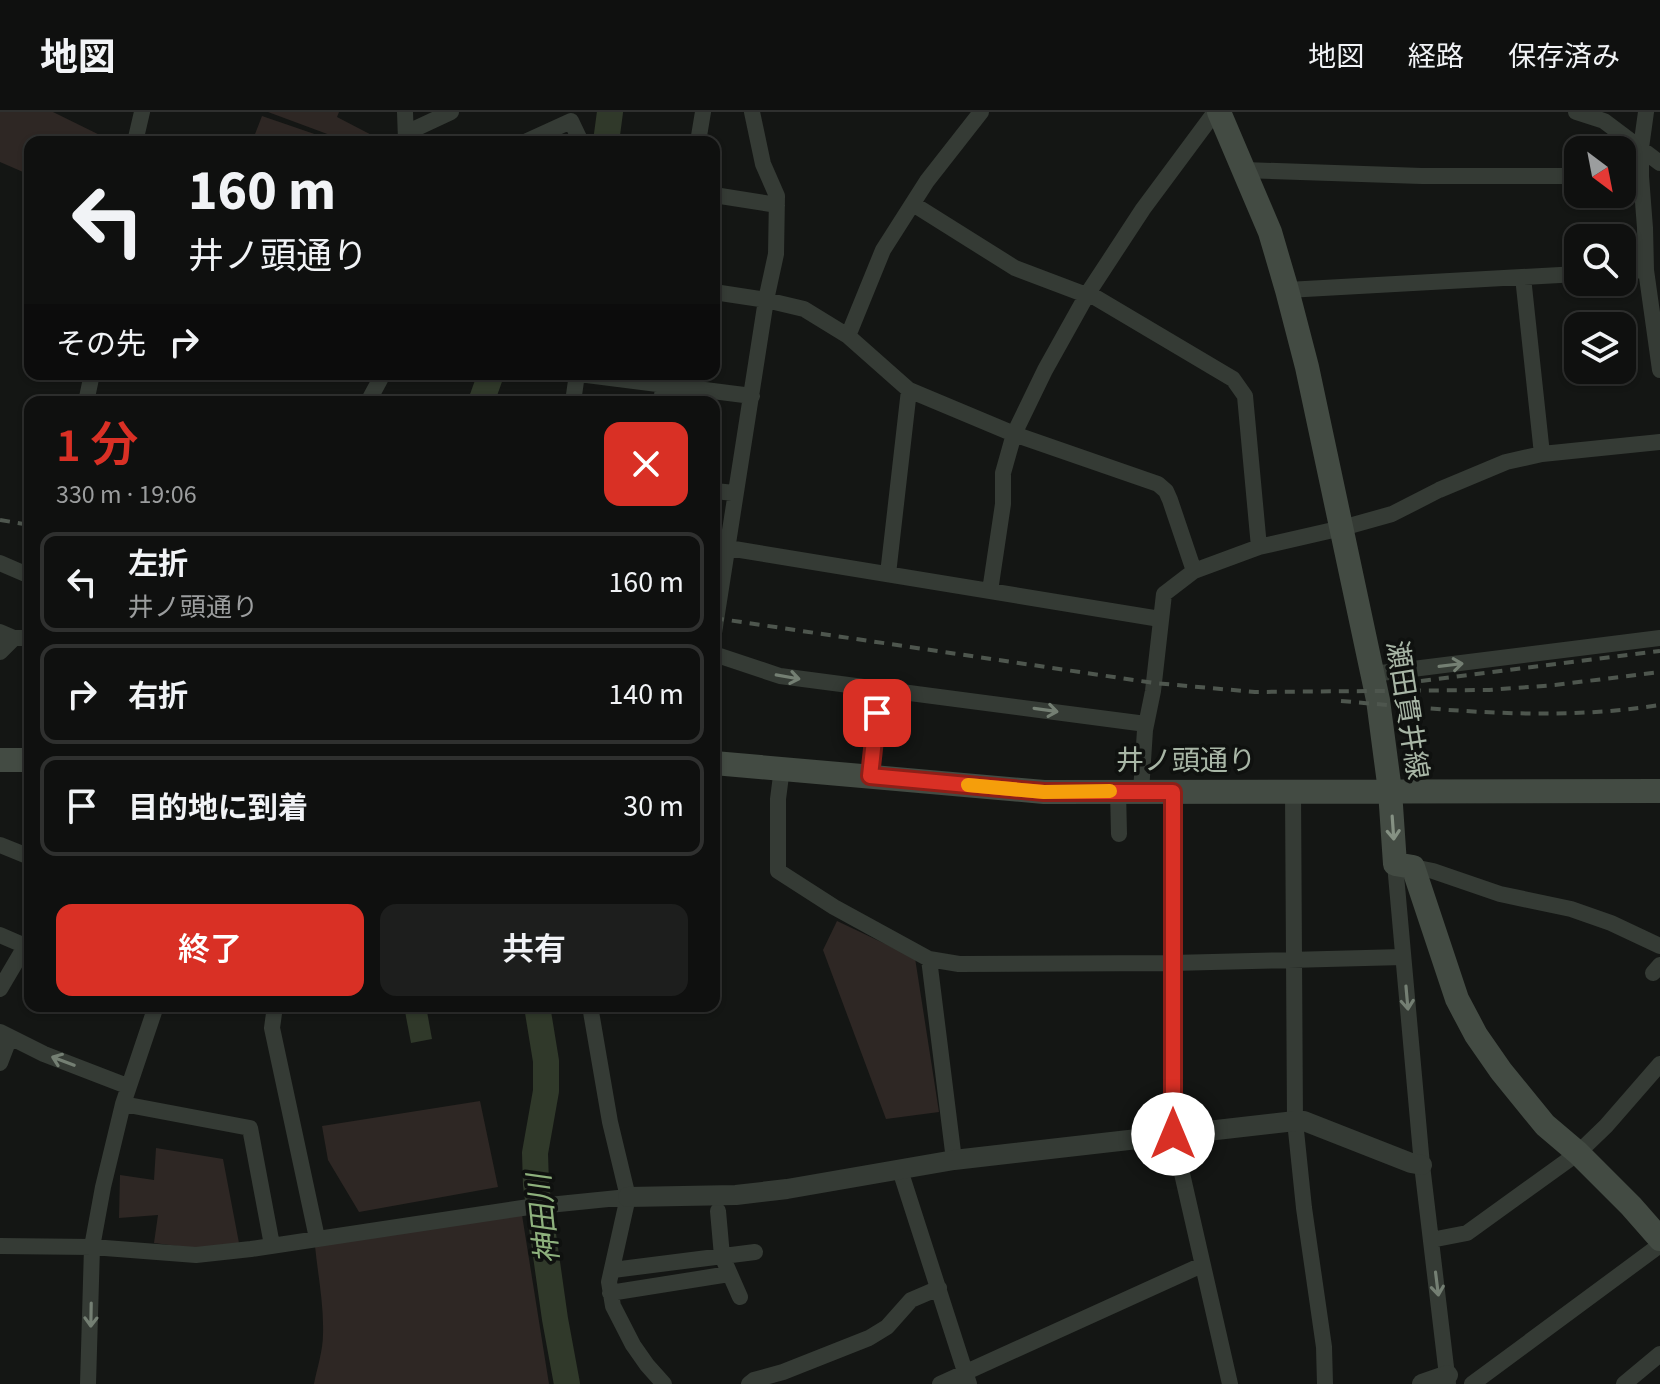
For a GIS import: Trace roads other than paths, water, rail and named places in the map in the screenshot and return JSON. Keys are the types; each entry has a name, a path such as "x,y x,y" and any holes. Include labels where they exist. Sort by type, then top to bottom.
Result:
{"main road":[{"name":"瀬田貫井線","path":"1217,112 1270,232 1314,398 1373,674 1404,866 1457,999 1476,1035 1545,1125 1631,1206 1660,1242"},
{"path":"0,760 24,760"},
{"name":"井ノ頭通り","path":"720,763 1044,792 1660,791"}],"street":[{"path":"136,136 142,112"},
{"path":"405,112 406,136"},
{"path":"408,136 451,112"},
{"path":"699,136 703,112"},
{"path":"720,597 766,300 776,254 777,196 763,164 752,112"},
{"path":"848,336 881,272 883,250 927,181 981,112"},
{"path":"990,591 1003,504 1003,473 1014,434 1088,293 1143,209 1217,112"},
{"path":"1576,112 1604,121 1660,163"},
{"path":"1646,112 1641,148 1646,270 1656,319 1660,370"},
{"path":"538,136 571,121 578,136"},
{"path":"1244,170 1422,176 1564,176"},
{"path":"1636,176 1641,176"},
{"path":"720,196 777,205"},
{"path":"913,204 1015,268 1088,293 1233,379 1245,396 1259,547"},
{"path":"1636,270 1646,270"},
{"path":"1287,290 1564,275"},
{"path":"1523,277 1542,454"},
{"path":"720,293 804,309 848,336 909,390 1014,434 1158,484 1170,500 1194,571"},
{"path":"669,380 752,396"},
{"path":"888,574 909,390"},
{"path":"1119,834 1153,691 1164,594 1194,571 1259,547 1392,514 1506,462 1542,454 1660,442"},
{"path":"720,492 735,493"},
{"path":"728,548 1160,619"},
{"path":"0,563 24,573"},
{"path":"0,652 15,636"},
{"path":"1373,674 1660,638"},
{"path":"720,656 780,676 1146,724"},
{"path":"870,776 880,689"},
{"path":"782,768 778,799 778,871 834,907 929,959 959,964 1403,957"},
{"path":"1173,792 1173,1134 1230,1384"},
{"path":"1293,792 1295,1121 1324,1347 1325,1384"},
{"path":"0,845 24,855"},
{"path":"1422,1384 1448,1380 1422,1165 1403,957 1404,866 1433,871 1500,894 1581,912 1660,946"},
{"path":"0,935 24,943"},
{"path":"0,989 24,950"},
{"path":"929,959 954,1160"},
{"path":"88,1384 92,1247 127,1086 151,1012"},
{"path":"274,1012 272,1028 317,1238"},
{"path":"591,1012 610,1122 628,1197 609,1282 610,1293 613,1306 633,1345 664,1384"},
{"path":"0,1063 5,1035 44,1054 127,1086"},
{"path":"1431,1240 1467,1233 1578,1153 1660,1064"},
{"path":"123,1104 250,1128 272,1245"},
{"path":"0,1246 92,1247 196,1255 529,1207 628,1197 736,1195 954,1160 1295,1121 1304,1121 1422,1165"},
{"path":"900,1170 967,1378"},
{"path":"718,1211 722,1256 740,1297"},
{"path":"1472,1384 1660,1242"},
{"path":"613,1270 755,1252"},
{"path":"940,1384 967,1378 1202,1265"},
{"path":"638,1267 647,1287"},
{"path":"610,1293 729,1274"},
{"path":"749,1384 869,1338 887,1327 911,1300 939,1288"},
{"path":"1624,1384 1660,1354"}],"waterway":[{"name":"神田川","path":"607,136 610,112"},
{"name":"神田川","path":"483,396 489,380"},
{"name":"神田川","path":"538,1012 546,1061 546,1091 535,1153 536,1185 567,1384"}],"railway":[{"path":"0,520 24,524"},
{"path":"720,619 1154,683 1255,692 1489,690 1660,672"},
{"path":"1421,681 1660,651"},
{"path":"1341,701 1540,714 1660,705"}]}
